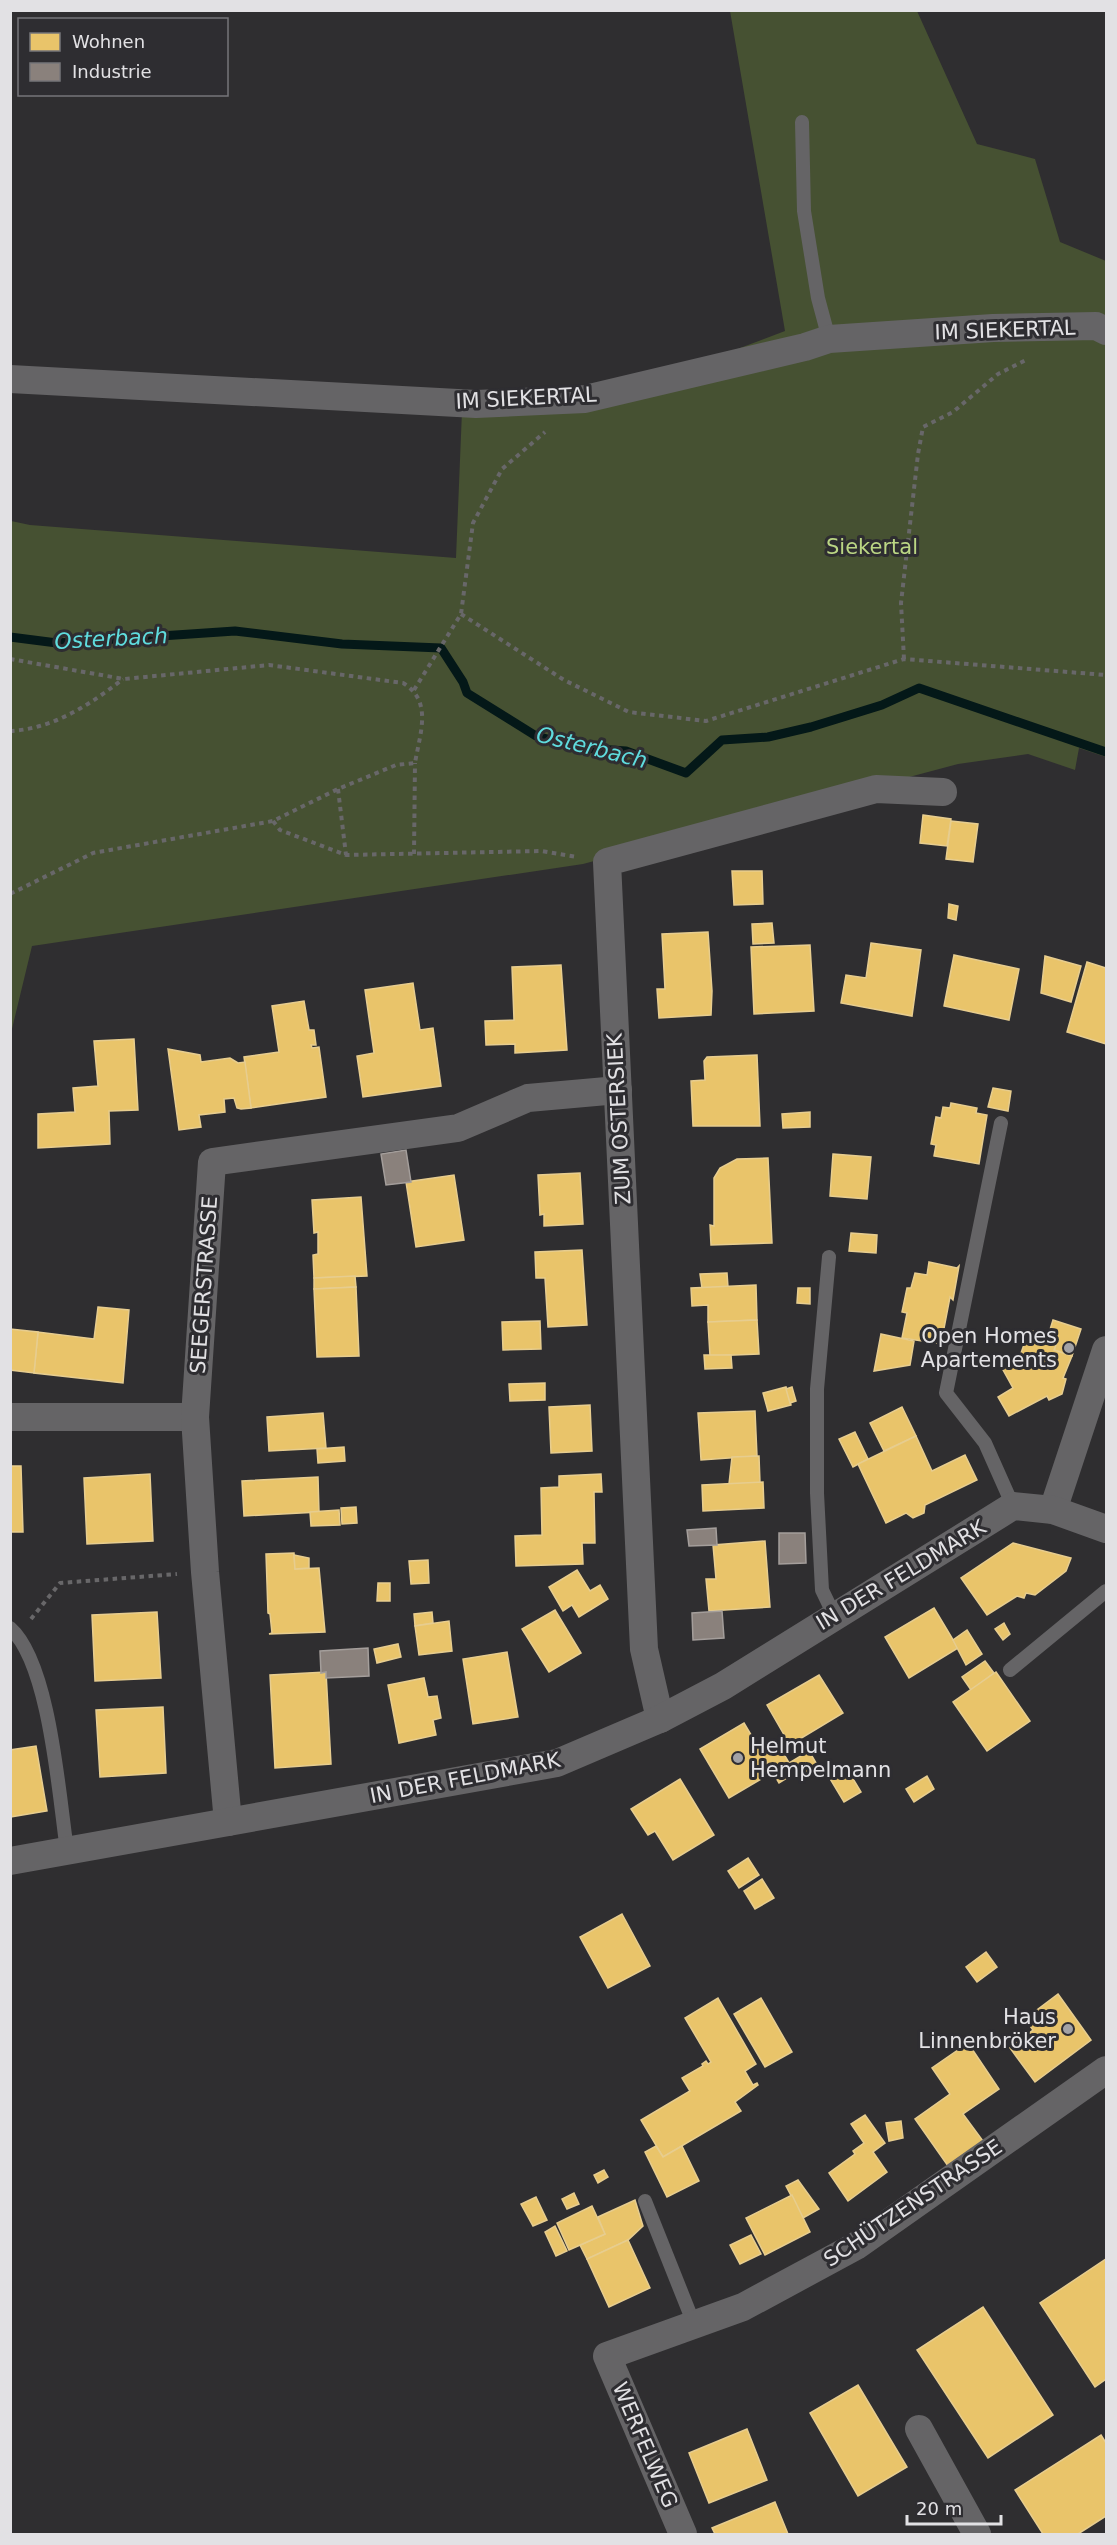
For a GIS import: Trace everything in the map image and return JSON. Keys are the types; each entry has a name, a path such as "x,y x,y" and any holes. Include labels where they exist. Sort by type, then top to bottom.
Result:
{"street":[{"name":"IM SIEKERTAL","path":"10,379 476,404 585,399 806,347 829,339 993,328 1096,326 1107,331"},
{"path":"608,862 876,789 943,792"},
{"name":"ZUM OSTERSIEK","path":"608,862 644,1649 660,1719"},
{"name":"SEEGERSTRASSE","path":"228,1822 195,1417 212,1162 458,1128 528,1098 618,1090"},
{"path":"1053,1510 1107,1350"},
{"path":"10,1417 195,1417"},
{"path":"1013,1506 1053,1510 1107,1529"},
{"name":"IN DER FELDMARK","path":"10,1861 556,1763 660,1719 723,1686 1013,1506"},
{"name":"SCHÜTZENSTRASSE","path":"607,2356 743,2307 856,2246 1107,2070"},
{"name":"WERFELWEG","path":"607,2356 683,2535"},
{"path":"919,2429 977,2535"}],"lane":[{"path":"802,123 804,211 818,298 829,339"},
{"path":"1001,1123 946,1393 985,1443 1013,1506"},
{"path":"829,1257 817,1389 817,1493 822,1590 834,1615"},
{"path":"1010,1670 1107,1591"},
{"path":"14,1632 34,1668 48,1717 67,1850"},
{"path":"645,2201 694,2324"}],"path":[{"path":"904,659 901,603 923,427 952,412 998,374 1037,355"},
{"path":"414,690 462,614 473,523 502,469 585,399"},
{"path":"462,614 564,680 629,712 706,722 904,659 1107,675"},
{"path":"10,659 124,679 269,665 403,683 414,690 420,700 423,715 415,763 414,854"},
{"path":"10,730 52,722 94,702 124,679"},
{"path":"10,894 93,853 273,821 338,789 396,765 415,763"},
{"path":"338,789 346,855"},
{"path":"273,821 280,830 346,855 542,851 608,862"},
{"path":"14,1632 60,1583 206,1572"}],"green space":[{"name":"Siekertal","path":"730,11 917,11 977,144 1035,159 1060,242 1106,261 1106,757 1079,748 1075,770 1028,754 958,764 583,864 32,946 11,1033 11,521 30,525 456,558 462,411 631,389 785,331"}],"building: Wohnen":[{"path":"923,815 951,819 947,846 920,843"},
{"path":"951,821 978,824 973,862 946,859"},
{"path":"732,871 762,871 763,904 734,905"},
{"path":"949,904 958,906 956,920 948,918"},
{"path":"772,923 774,943 753,944 752,924"},
{"path":"708,932 712,991 711,1015 659,1018 657,989 665,989 662,934"},
{"path":"871,943 921,950 912,1016 841,1003 846,975 866,978"},
{"path":"810,945 814,1011 754,1014 751,947"},
{"path":"954,955 1019,969 1009,1020 944,1006"},
{"path":"1045,956 1081,966 1071,1002 1041,993"},
{"path":"1087,962 1106,968 1106,1044 1067,1032"},
{"path":"561,965 567,1050 515,1053 515,1044 486,1045 485,1021 514,1020 512,967"},
{"path":"413,983 420,1030 433,1028 441,1086 363,1097 357,1056 374,1053 365,990"},
{"path":"304,1001 309,1030 314,1030 316,1045 311,1045 312,1048 319,1047 326,1097 251,1108 244,1057 279,1052 272,1006"},
{"path":"134,1039 138,1110 109,1111 110,1144 38,1148 38,1114 75,1112 73,1088 98,1086 94,1041"},
{"path":"168,1049 200,1055 201,1062 230,1058 238,1063 245,1062 251,1108 237,1108 234,1098 224,1099 225,1112 199,1115 201,1127 179,1130"},
{"path":"757,1055 760,1126 693,1126 691,1081 705,1080 704,1061 707,1057"},
{"path":"993,1088 1011,1091 1008,1111 988,1107"},
{"path":"951,1103 977,1108 976,1113 987,1115 979,1164 934,1156 936,1145 931,1144 936,1117 941,1118 943,1107 950,1108"},
{"path":"810,1112 810,1127 783,1128 782,1114"},
{"path":"833,1154 871,1157 867,1199 830,1196"},
{"path":"768,1158 772,1243 711,1245 710,1225 714,1226 714,1178 720,1168 737,1159"},
{"path":"580,1173 583,1224 544,1226 544,1214 540,1215 538,1175"},
{"path":"454,1175 464,1240 416,1247 406,1182"},
{"path":"361,1197 367,1276 314,1278 313,1255 318,1254 318,1232 314,1233 312,1200"},
{"path":"851,1233 877,1235 876,1253 849,1251"},
{"path":"582,1250 587,1325 548,1327 545,1278 536,1278 535,1252"},
{"path":"929,1262 957,1268 959,1266 941,1344 902,1338 907,1313 902,1312 907,1288 911,1288 915,1273 927,1275"},
{"path":"727,1273 728,1287 702,1288 700,1274"},
{"path":"355,1276 356,1287 314,1289 314,1278"},
{"path":"756,1285 757,1320 708,1322 708,1305 692,1306 691,1288"},
{"path":"356,1287 359,1356 317,1357 314,1289"},
{"path":"798,1288 810,1288 810,1304 797,1303"},
{"path":"98,1307 129,1310 123,1383 34,1373 38,1332 94,1339"},
{"path":"757,1320 759,1354 710,1356 708,1322"},
{"path":"1053,1320 1081,1329 1072,1356 1054,1350 1058,1339 1048,1336"},
{"path":"540,1321 541,1349 503,1350 502,1322"},
{"path":"10,1329 38,1332 34,1373 10,1370"},
{"path":"1029,1330 1058,1339 1054,1350 1072,1356 1063,1378 1066,1379 1062,1394 1049,1400 1047,1396 1009,1416 998,1397 1013,1388 1002,1368 1019,1359"},
{"path":"881,1334 914,1341 910,1365 874,1371"},
{"path":"704,1355 731,1355 732,1368 705,1369"},
{"path":"545,1383 545,1400 510,1401 509,1384"},
{"path":"786,1387 791,1405 768,1411 763,1393"},
{"path":"792,1387 796,1401 790,1403 786,1389"},
{"path":"590,1405 592,1451 551,1453 549,1407"},
{"path":"902,1407 916,1436 884,1451 870,1423"},
{"path":"755,1411 757,1456 701,1460 698,1413"},
{"path":"323,1413 326,1448 269,1451 267,1417"},
{"path":"855,1432 868,1459 853,1467 839,1439"},
{"path":"916,1436 932,1471 965,1455 977,1480 925,1505 924,1513 913,1518 906,1513 886,1523 858,1464"},
{"path":"344,1447 345,1461 318,1463 317,1449"},
{"path":"759,1456 760,1483 729,1484 732,1457"},
{"path":"10,1466 21,1466 23,1532 10,1532"},
{"path":"150,1474 153,1541 87,1544 84,1478"},
{"path":"601,1474 602,1492 594,1492 595,1543 582,1543 583,1564 516,1566 515,1536 542,1535 541,1488 559,1487 559,1476"},
{"path":"318,1477 319,1512 244,1516 242,1481"},
{"path":"763,1482 764,1508 703,1511 702,1485"},
{"path":"356,1507 357,1523 342,1524 341,1508"},
{"path":"339,1510 340,1525 311,1526 310,1512"},
{"path":"765,1541 770,1607 709,1611 706,1579 716,1579 713,1545"},
{"path":"1013,1543 1071,1558 1066,1571 1035,1595 1026,1593 1024,1598 1017,1596 987,1615 961,1578"},
{"path":"294,1553 295,1569 319,1568 325,1632 269,1634 272,1633 268,1613 266,1554"},
{"path":"294,1555 309,1558 309,1568 295,1569"},
{"path":"428,1560 429,1583 411,1584 409,1561"},
{"path":"577,1570 590,1591 600,1585 608,1599 579,1617 572,1605 563,1611 549,1587"},
{"path":"378,1583 390,1583 390,1601 377,1601"},
{"path":"934,1608 958,1648 909,1678 885,1637"},
{"path":"555,1610 581,1653 549,1672 522,1629"},
{"path":"157,1612 161,1678 95,1681 92,1615"},
{"path":"432,1612 433,1623 415,1626 414,1614"},
{"path":"449,1621 452,1651 419,1655 415,1626"},
{"path":"1004,1623 1010,1634 1003,1640 995,1629"},
{"path":"967,1630 982,1654 966,1665 953,1640"},
{"path":"398,1644 401,1657 377,1663 374,1649"},
{"path":"507,1652 518,1717 473,1724 463,1659"},
{"path":"985,1661 994,1673 971,1690 962,1677"},
{"path":"326,1672 331,1764 275,1768 270,1675"},
{"path":"996,1672 1030,1721 987,1751 953,1702"},
{"path":"819,1675 843,1713 790,1745 767,1705"},
{"path":"424,1678 428,1697 437,1696 441,1718 433,1720 436,1735 399,1743 388,1685"},
{"path":"163,1707 166,1773 100,1777 96,1710"},
{"path":"744,1723 773,1772 729,1798 700,1749"},
{"path":"778,1744 795,1773 779,1783 762,1754"},
{"path":"36,1746 47,1811 10,1817 10,1750"},
{"path":"809,1751 819,1768 800,1780 789,1763"},
{"path":"846,1767 861,1792 844,1802 829,1777"},
{"path":"927,1776 934,1789 914,1802 906,1789"},
{"path":"680,1779 714,1835 673,1860 655,1831 648,1835 631,1809"},
{"path":"748,1858 759,1875 739,1888 728,1871"},
{"path":"762,1879 774,1898 755,1909 744,1891"},
{"path":"622,1914 650,1966 608,1988 580,1937"},
{"path":"986,1952 997,1967 977,1982 966,1967"},
{"path":"1058,1994 1091,2040 1035,2082 1010,2048 1033,2030 1025,2019"},
{"path":"718,1998 756,2064 745,2071 753,2085 757,2083 758,2085 735,2102 741,2111 663,2157 641,2120 690,2091 682,2078 703,2066 702,2064 706,2061 708,2064 711,2062 685,2018"},
{"path":"761,1998 792,2052 765,2067 734,2014"},
{"path":"968,2043 999,2089 963,2114 983,2141 948,2166 915,2119 950,2094 932,2068"},
{"path":"865,2115 885,2143 873,2152 887,2172 848,2201 829,2173 855,2154 853,2151 864,2143 851,2124"},
{"path":"901,2121 903,2138 889,2141 886,2123"},
{"path":"656,2146 663,2157 682,2146 699,2181 667,2197 645,2152"},
{"path":"604,2170 608,2177 598,2183 594,2175"},
{"path":"798,2180 819,2209 803,2218 786,2186"},
{"path":"574,2193 579,2204 567,2209 562,2199"},
{"path":"792,2195 810,2232 765,2255 746,2218"},
{"path":"536,2197 547,2220 533,2226 521,2204"},
{"path":"635,2200 643,2226 628,2240 587,2259 580,2245 605,2234 598,2217"},
{"path":"592,2206 605,2234 569,2250 557,2223"},
{"path":"555,2226 567,2251 556,2256 545,2232"},
{"path":"751,2235 761,2254 740,2264 730,2245"},
{"path":"628,2240 650,2288 609,2307 587,2259"},
{"path":"1106,2259 1106,2379 1095,2387 1040,2303"},
{"path":"983,2307 1053,2415 988,2458 917,2350"},
{"path":"858,2385 907,2467 858,2496 810,2413"},
{"path":"747,2429 767,2480 709,2503 689,2453"},
{"path":"1101,2435 1106,2443 1106,2516 1078,2534 1043,2534 1015,2490"},
{"path":"775,2502 788,2534 715,2534 712,2528"}],"building: Industrie":[{"path":"406,1150 411,1182 386,1185 381,1154"},
{"path":"716,1528 717,1545 689,1546 687,1530"},
{"path":"779,1533 805,1533 806,1563 779,1564"},
{"path":"722,1611 724,1638 693,1640 692,1613"},
{"path":"368,1648 369,1676 326,1678 326,1672 321,1673 320,1651"}],"waterway":[{"name":"Osterbach","path":"10,637 57,643 235,631 342,644 441,648 463,682 467,693 536,736 582,748 626,751 686,773 722,740 768,737 811,727 882,705 919,688 1106,752"}],"place":[{"name":"Open Homes Apartements","path":"1069,1348"},
{"name":"Helmut Hempelmann","path":"738,1758"},
{"name":"Haus Linnenbröker","path":"1068,2029"}]}
